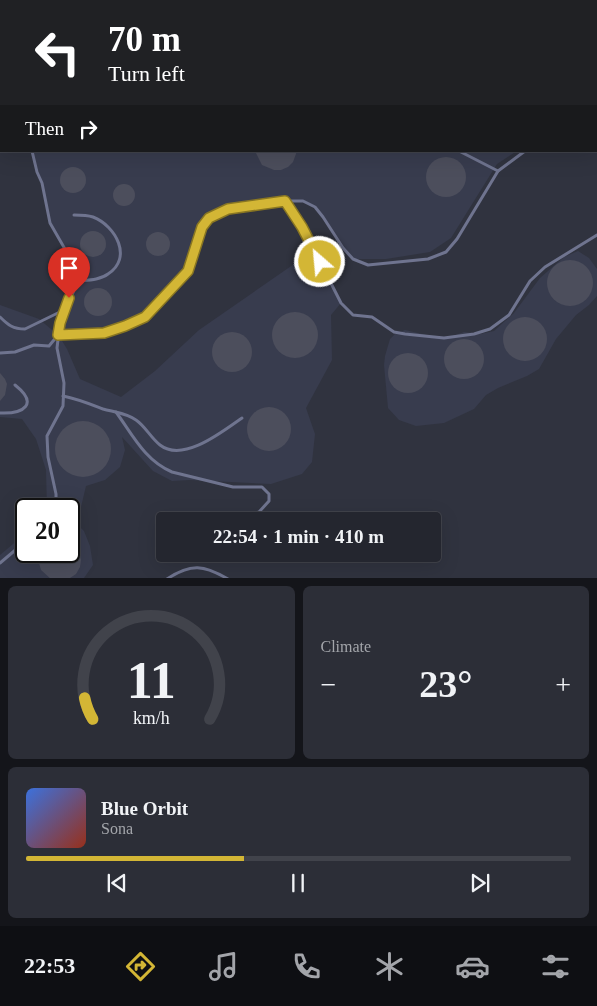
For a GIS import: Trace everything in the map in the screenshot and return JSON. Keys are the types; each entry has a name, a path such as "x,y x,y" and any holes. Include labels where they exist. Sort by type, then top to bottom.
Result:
{"lane":[{"path":"32,152 42,184 50,223 77,270 78,281 60,323 58,335 57,348 64,383 63,406 47,436 48,457 56,498"},
{"path":"461,152 498,171"},
{"path":"0,353 15,352 34,345 49,346 58,335 104,333 145,317 188,271 202,227 209,218 228,209 285,201 303,201 315,207 343,248 353,259 368,264 428,259 446,252 457,239 498,171 524,152"},
{"path":"285,201 307,236 341,303 353,314 372,317 394,332 405,334 444,338 474,334 490,329 509,315 530,282 545,267 597,235"},
{"path":"74,215 86,215 104,223 118,240 121,253 120,261 116,268 109,274 95,279 78,281"},
{"path":"0,316 10,327 25,329 65,310"},
{"path":"0,413 19,411 28,402 23,391 15,385"},
{"path":"63,396 80,400 136,420 160,445 173,451 187,450 214,437 242,418"},
{"path":"116,412 138,445 162,468 233,487 262,487 269,494 269,501 259,512"},
{"path":"0,563 15,550"},
{"path":"167,578 184,570 203,567 228,578"}],"shaded area":[{"path":"32,152 515,152 497,164 451,238 430,252 386,259 353,259 343,248 315,207 303,201 285,201 228,209 209,218 202,227 188,271 145,317 104,333 59,336 80,379 121,397 155,371 199,330 297,262 320,261 341,303 331,315 332,360 306,408 315,434 312,462 302,474 271,484 190,480 172,481 153,471 122,437 125,450 120,467 105,480 86,486 80,511 80,498 47,498 46,470 36,439 22,419 0,417 0,305 39,319 58,335 60,323 78,281 77,270 50,223 42,183"},
{"path":"578,251 589,258 597,269 597,296 576,315 556,339 539,369 498,388 486,395 474,409 444,423 416,426 399,420 388,408 384,365 390,339 395,334 405,330 435,337 450,337 464,332 480,334 494,331 514,313 540,278 564,257"},
{"path":"80,527 84,531 90,546 93,565 84,578 0,578 0,555 15,542 15,563 80,563"}],"building":[{"path":"256,152 297,152 293,162 281,170 274,170 262,165"},
{"path":"446,157 460,163 466,177 460,191 446,197 432,191 426,177 432,163"},
{"path":"73,167 82,171 86,180 82,189 73,193 64,189 60,180 64,171"},
{"path":"124,184 134,191 135,195 128,205 124,206 114,199 113,195 120,185"},
{"path":"93,231 102,235 106,244 102,253 93,257 84,253 80,244 84,235"},
{"path":"158,232 167,235 170,244 167,253 158,256 149,253 146,244 149,235"},
{"path":"565,260 575,260 587,266 592,274 592,292 587,300 579,305 565,306 557,303 550,296 547,288 547,278 550,270 557,263"},
{"path":"98,288 108,292 112,302 108,312 98,316 88,312 84,302 88,292"},
{"path":"290,312 300,312 314,322 318,335 314,348 308,354 300,358 290,358 276,348 272,340 272,330 282,316"},
{"path":"529,317 538,320 544,326 547,339 546,348 538,358 521,361 512,358 506,352 503,335 506,326 512,320"},
{"path":"232,332 246,338 252,352 246,366 232,372 218,366 212,352 218,338"},
{"path":"468,339 475,342 481,348 484,359 483,367 475,376 468,379 460,379 453,376 445,367 444,355 447,348 456,340"},
{"path":"412,353 419,356 425,362 428,373 427,381 419,390 412,393 404,393 397,390 389,381 388,369 391,362 400,354"},
{"path":"0,373 7,384 5,395 0,401"},
{"path":"273,407 285,413 290,420 290,438 285,445 278,450 265,451 257,448 250,441 247,425 250,417 257,410"},
{"path":"83,421 94,423 103,429 109,438 111,449 109,460 103,469 94,475 83,477 72,475 63,469 57,460 55,449 57,438 63,429 72,423"},
{"path":"80,553 81,560 80,567 76,574 70,578 50,578 41,570 39,563 80,563"}],"route":[{"path":"69,298 60,323 58,335 104,333 145,317 188,271 202,227 209,218 228,209 285,201 302,227 320,262"}]}
